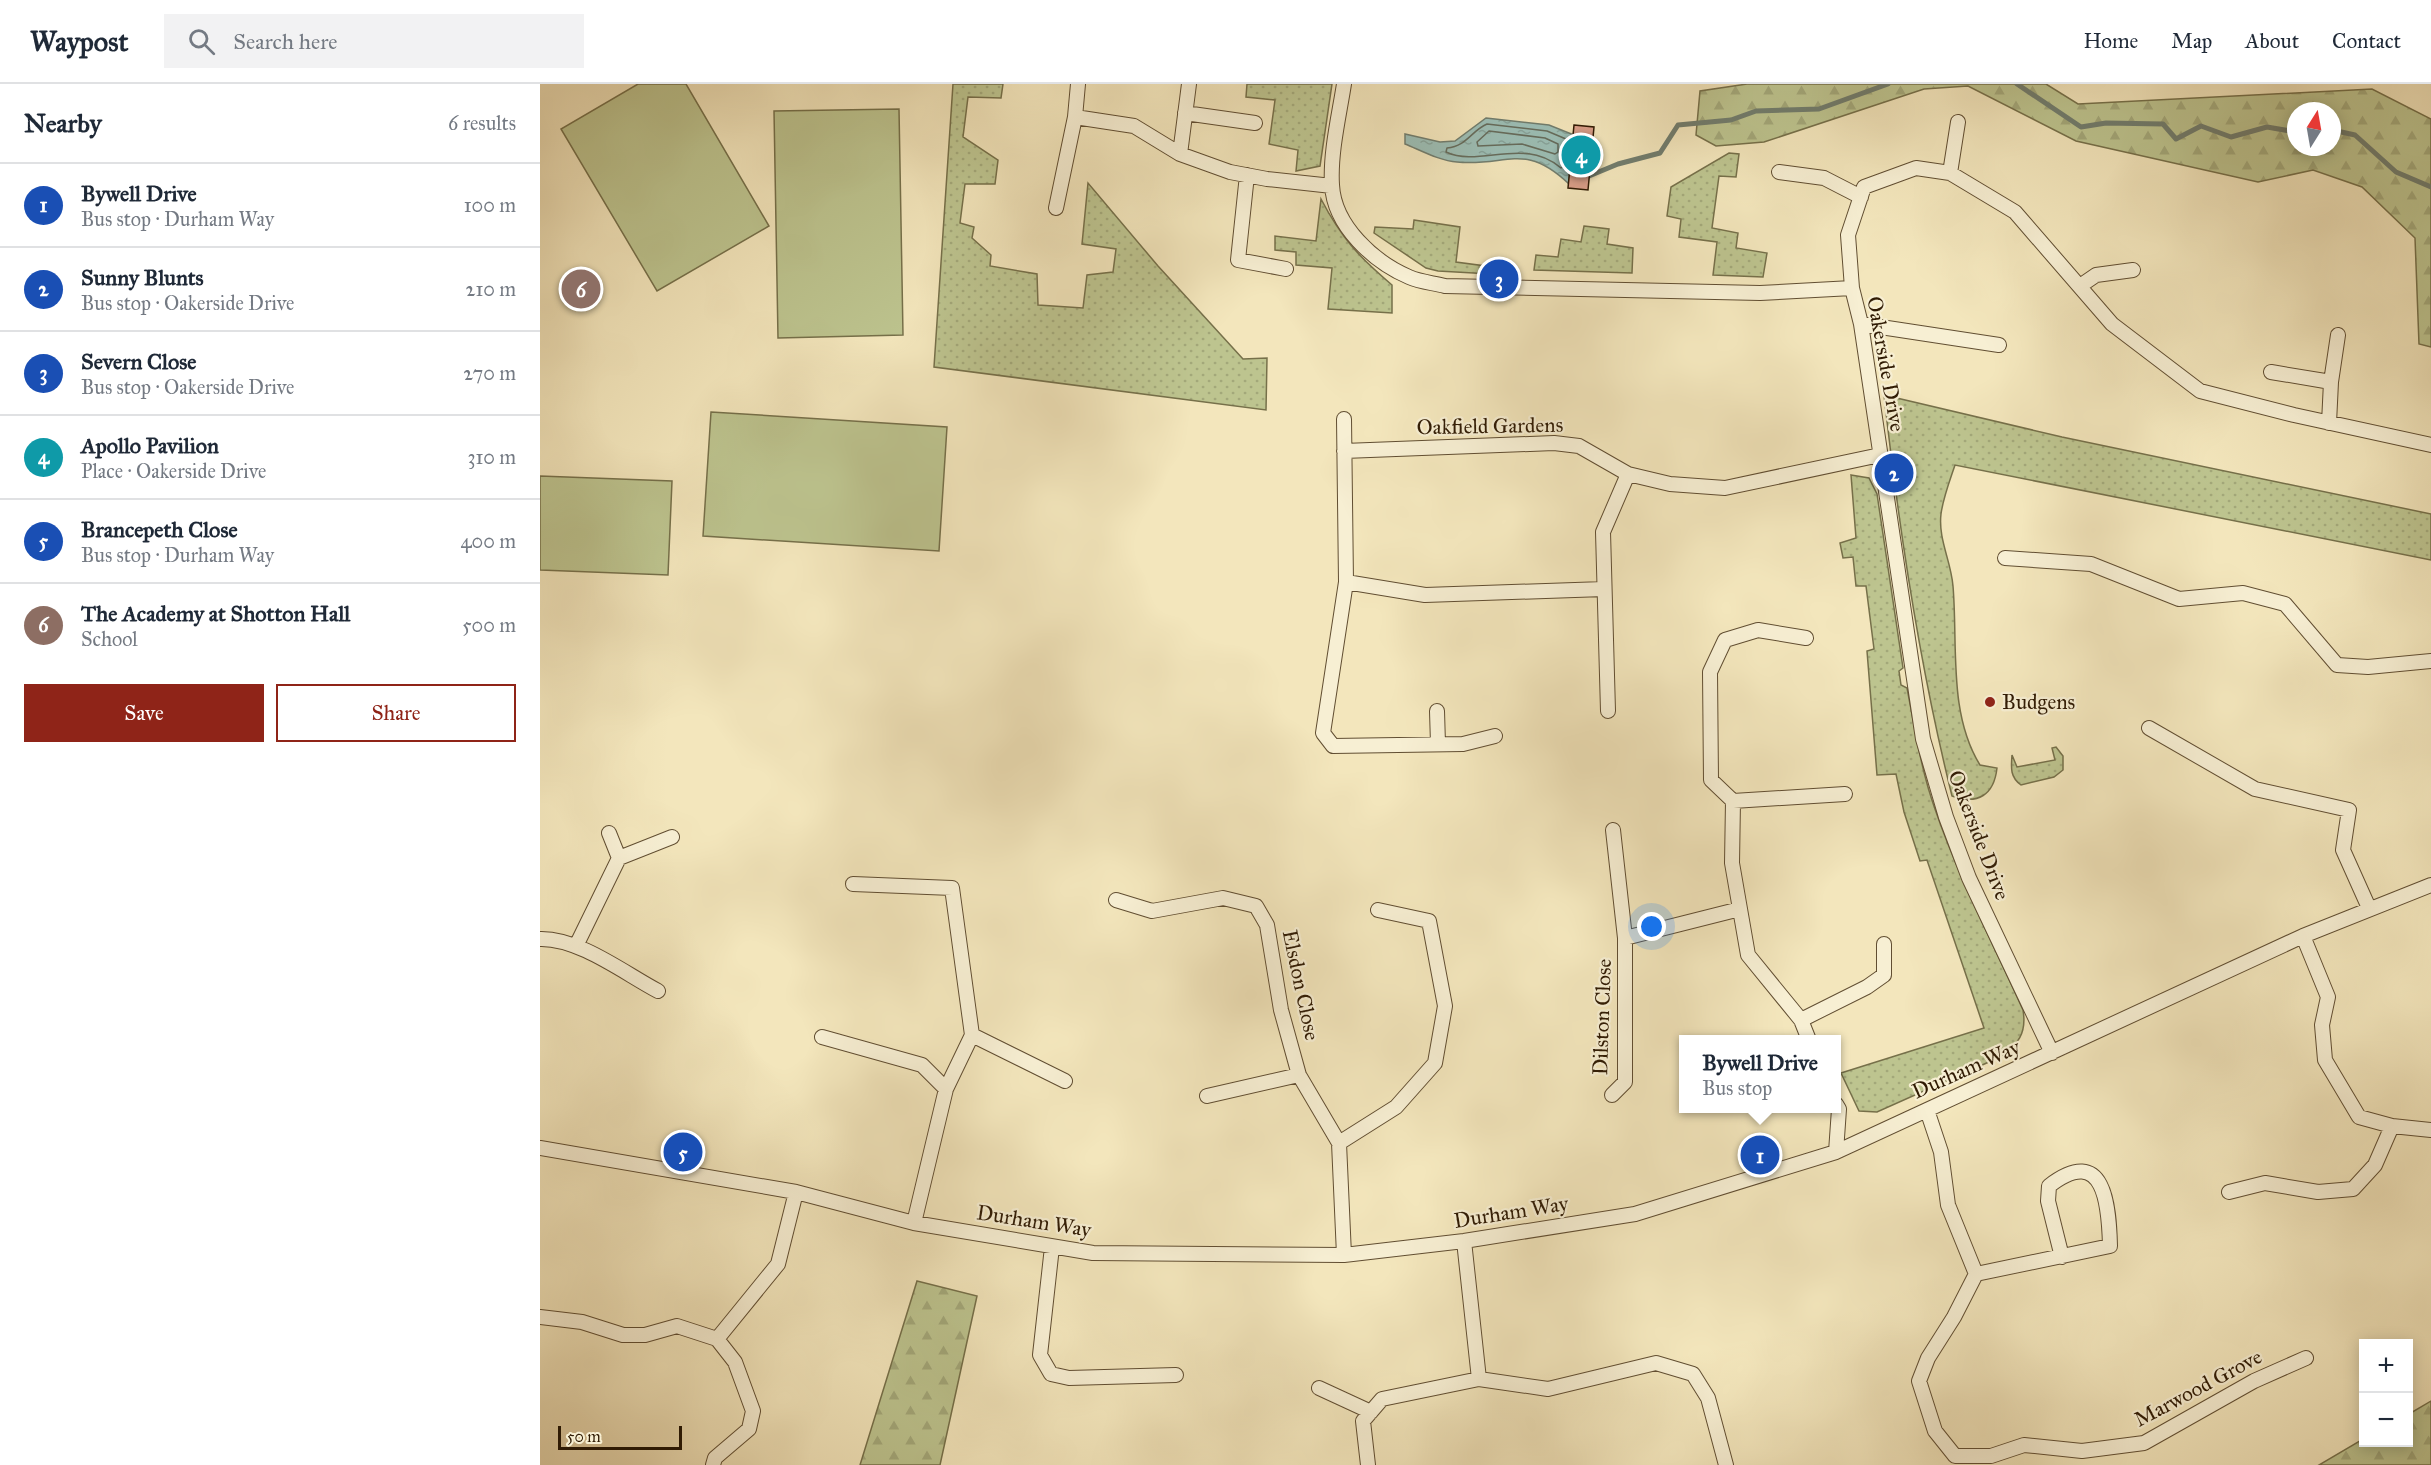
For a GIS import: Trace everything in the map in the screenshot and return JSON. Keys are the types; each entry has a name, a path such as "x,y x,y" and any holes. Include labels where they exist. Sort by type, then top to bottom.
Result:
{"street":[{"path":"1056,208 1075,117 1078,84"},
{"path":"1180,154 1189,84"},
{"name":"Oakerside Drive","path":"1344,84 1332,186 1341,215 1355,238 1387,265 1411,278 1445,286 1760,293 1852,288 1861,324 1921,727 1929,758 1946,817 1969,879 2052,1053"},
{"path":"1185,113 1255,123"},
{"path":"1075,117 1134,126 1180,154 1246,175 1332,186"},
{"path":"1950,172 1958,122"},
{"path":"1852,288 1848,236 1864,187 1916,168 1950,172 2015,212 2112,324 2200,391 2431,445"},
{"path":"1779,172 1824,178 1861,197"},
{"path":"1246,175 1238,260 1286,269"},
{"path":"2080,286 2096,275 2133,270"},
{"path":"1861,324 1999,345"},
{"path":"2329,423 2331,382 2338,335"},
{"path":"2271,372 2331,382"},
{"path":"1344,419 1346,582 1323,733 1333,746 1463,744 1495,736"},
{"name":"Oakfield Gardens","path":"1344,451 1554,443 1579,446 1628,474 1670,484 1725,488 1880,455"},
{"path":"1608,711 1603,531 1628,474"},
{"path":"2005,558 2091,564 2179,599 2242,593 2285,604 2337,665 2368,666 2431,661"},
{"path":"1346,582 1425,595 1604,589"},
{"path":"1806,638 1758,630 1725,640 1710,672 1711,780 1734,801 1845,794"},
{"path":"1437,711 1438,744"},
{"path":"2149,728 2255,789 2349,810 2343,850 2369,908"},
{"path":"1734,801 1732,863 1748,955 1801,1020 1807,1035"},
{"name":"Dilston Close","path":"1612,830 1625,938 1625,1082 1612,1095"},
{"path":"609,832 619,858"},
{"path":"576,946 619,858 672,837"},
{"path":"853,884 952,888 972,1035 946,1089 914,1223"},
{"name":"Durham Way","path":"540,1148 796,1192 914,1223 1052,1248 1093,1253 1344,1255 1464,1241 1635,1214 1836,1152 2303,936 2431,885"},
{"name":"Elsdon Close","path":"1116,900 1152,911 1223,898 1256,906 1267,925 1281,1010 1299,1075 1339,1143 1344,1255"},
{"name":"Dilston Close","path":"1625,938 1740,909"},
{"path":"1339,1143 1396,1107 1436,1063 1445,1006 1429,921 1378,910"},
{"path":"2303,936 2328,998 2322,1024 2325,1060 2360,1117 2392,1126 2431,1130"},
{"path":"540,939 552,939 576,946 658,992"},
{"path":"1801,1020 1867,987 1884,975 1884,944"},
{"path":"972,1035 1065,1081"},
{"path":"822,1037 922,1065 946,1089"},
{"path":"1207,1096 1299,1075"},
{"path":"1927,1110 1941,1152 1948,1204 1976,1274 2062,1257 2110,1246 2109,1207 2099,1181 2084,1171 2066,1173 2049,1186 2048,1201 2062,1257"},
{"path":"1836,1152 1839,1113"},
{"path":"2229,1192 2265,1183 2318,1192 2353,1189 2375,1165 2392,1126"},
{"path":"717,1339 778,1264 796,1192"},
{"path":"1464,1241 1479,1379"},
{"path":"1052,1248 1040,1355 1051,1374 1069,1378 1176,1375"},
{"name":"Marwood Grove","path":"1976,1274 1954,1317 1928,1358 1919,1381 1935,1431 1955,1456 1991,1456 2024,1445 2082,1451 2144,1443 2254,1381 2306,1358"},
{"path":"540,1317 582,1322 623,1335 645,1335 678,1326 717,1339 735,1362 753,1411 749,1429 716,1458 713,1465"},
{"path":"1368,1465 1363,1421 1382,1399 1479,1379 1548,1389 1656,1363 1693,1374 1708,1398 1726,1465"},
{"path":"1319,1388 1371,1412"}],"green space":[{"path":"638,84 686,84 769,226 657,291 561,129"},
{"path":"953,84 1003,84 1001,98 968,97 963,137 998,160 995,184 965,184 960,223 974,227 972,238 991,255 990,266 1037,274 1038,305 1083,308 1087,275 1113,272 1116,249 1082,244 1088,183 1158,266 1243,359 1267,358 1266,410 934,367"},
{"path":"1247,84 1332,84 1320,166 1296,171 1298,150 1269,144 1275,100 1246,97"},
{"path":"1747,84 2046,84 2078,104 2372,89 2431,119 2431,347 2419,344 2415,238 2362,187 2313,170 2258,182 2076,141 1968,86 1924,89 1764,142 1716,146 1696,135 1700,91"},
{"path":"899,109 903,335 778,338 774,111"},
{"path":"1729,153 1739,154 1736,177 1719,176 1712,228 1738,233 1736,248 1767,253 1763,277 1713,275 1717,242 1679,237 1681,219 1667,216 1671,187"},
{"path":"1321,199 1352,246 1392,285 1392,313 1328,309 1332,268 1296,265 1296,252 1275,250 1275,236 1316,241"},
{"path":"1414,220 1460,227 1456,262 1493,267 1491,274 1438,271 1426,268 1374,233 1375,227 1413,229"},
{"path":"1584,226 1609,229 1607,244 1633,248 1632,273 1534,270 1536,255 1558,257 1561,239 1581,242"},
{"path":"1884,395 2062,437 2431,514 2431,560 1955,465 1943,502 1941,523 1953,586 1959,701 1970,745 1980,765 1997,768 1992,785 1983,796 1970,799 1952,796 1911,597"},
{"path":"711,412 947,427 939,551 703,536"},
{"path":"1851,475 1869,478 1877,494 1903,668 1899,671 1901,685 1907,688 1930,794 1944,835 2023,1010 2024,1018 2020,1038 2000,1057 1877,1112 1859,1111 1841,1073 1984,1028 1927,860 1920,861 1904,812 1896,774 1877,775 1867,651 1874,649 1866,586 1856,586 1853,557 1843,558 1840,543 1856,538"},
{"path":"540,476 672,481 668,575 540,570"},
{"path":"2056,747 2063,756 2063,770 2054,777 2021,785 2017,782 2012,772 2012,755 2017,767 2055,760 2052,748"},
{"path":"917,1281 977,1296 940,1465 860,1465"},
{"path":"2431,1401 2431,1465 2319,1465 2359,1441 2359,1447 2413,1447 2413,1412"}],"water":[{"path":"1486,118 1549,125 1574,135 1569,184 1540,163 1527,159 1474,163 1451,161 1405,144 1405,134 1440,142 1455,141"}],"building":[{"path":"1574,125 1594,127 1588,190 1568,188"}],"waterway":[{"path":"1583,176 1660,153 1678,125 1731,120 1756,111 1819,109 1888,84"},
{"path":"2017,84 2081,127 2106,123 2163,124 2176,139 2201,126 2231,137 2267,127 2287,130"},
{"path":"2341,132 2355,135 2396,172 2431,187"}],"place":[{"name":"Apollo Pavilion","path":"1581,155"},
{"name":"Severn Close","path":"1499,279"},
{"name":"The Academy at Shotton Hall","path":"581,289"},
{"name":"Sunny Blunts","path":"1894,473"},
{"name":"Budgens","path":"1990,702"},
{"name":"Brancepeth Close","path":"683,1152"},
{"name":"Bywell Drive","path":"1760,1155"}]}
